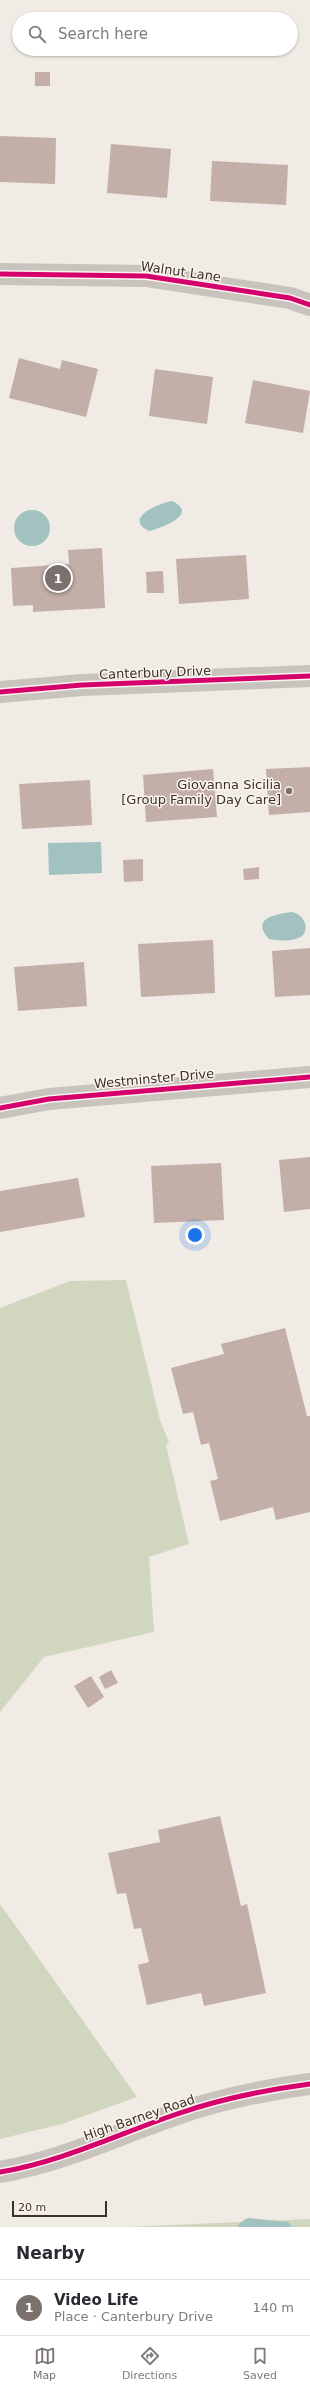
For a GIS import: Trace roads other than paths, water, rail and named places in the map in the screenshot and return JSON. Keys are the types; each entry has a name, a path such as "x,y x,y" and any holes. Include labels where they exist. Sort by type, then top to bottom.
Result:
{"street":[{"name":"Walnut Lane","path":"0,274 146,276 290,298 310,304"},
{"name":"Canterbury Drive","path":"0,692 82,685 310,676"},
{"name":"Westminster Drive","path":"0,1108 49,1099 310,1077"},
{"name":"High Barney Road","path":"0,2172 22,2168 72,2153 178,2114 215,2103 259,2091 310,2084"}],"water":[{"path":"172,501 180,506 182,511 176,520 162,527 149,531 142,526 140,521 141,516 152,508"},
{"path":"35,510 45,515 49,521 49,535 45,541 39,545 29,546 19,541 15,535 14,525 19,515 25,511"},
{"path":"101,842 102,873 49,875 48,843"},
{"path":"292,912 299,915 304,920 306,927 303,935 292,940 269,939 262,926 267,918"}],"waterway":[{"path":"243,2227 249,2223 286,2227"}],"place":[{"name":"Video Life","path":"58,578"},
{"name":"Giovanna Sicilia [Group Family Day Care]","path":"289,791"}]}
